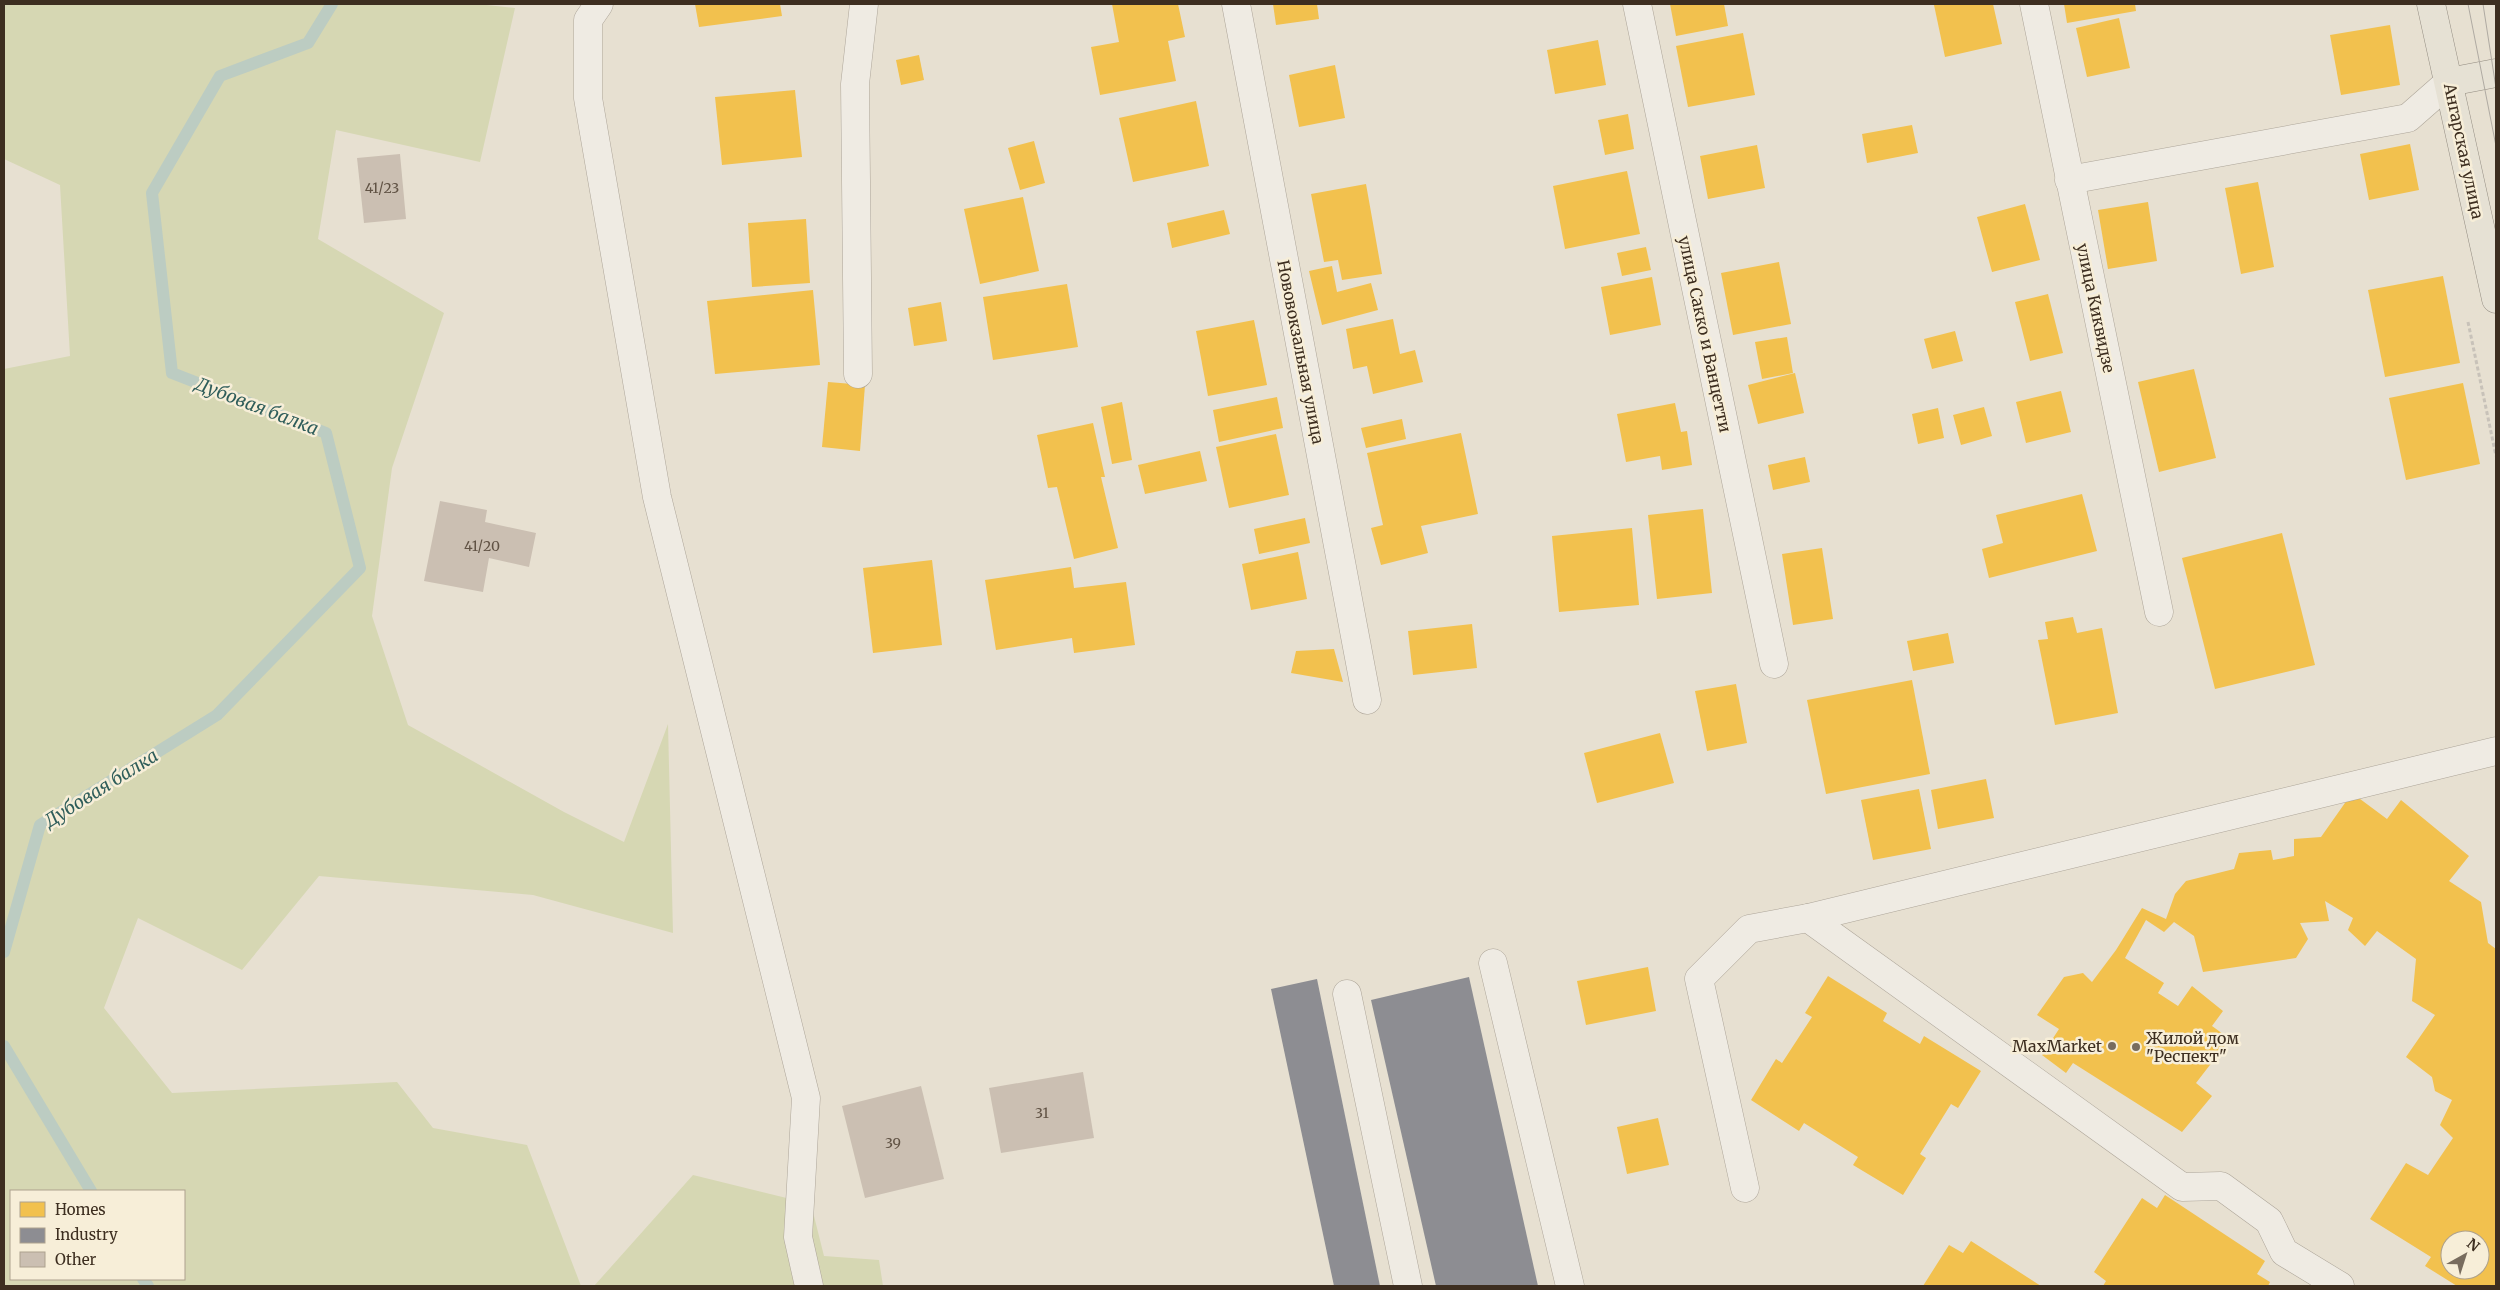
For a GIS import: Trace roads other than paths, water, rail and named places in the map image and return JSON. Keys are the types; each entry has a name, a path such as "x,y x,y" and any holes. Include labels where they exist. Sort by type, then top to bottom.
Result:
{"main road":[{"name":"Ангарская улица","path":"2431,4 2496,299"},
{"path":"2449,82 2496,73"}],"street":[{"path":"599,4 588,20 588,98 656,497 806,1098 798,1237 809,1286"},
{"path":"858,374 855,84 864,4"},
{"name":"Нововокзальная улица","path":"1236,4 1366,700"},
{"name":"улица Сакко и Ванцетти","path":"1637,4 1774,664"},
{"name":"улица Киквидзе","path":"2034,4 2159,612"},
{"path":"2070,180 2408,118 2449,82"},
{"path":"1746,1188 1698,980 1749,929 1808,918 2496,751"},
{"path":"1808,918 2182,1187 2221,1186 2269,1220 2284,1252 2340,1286"},
{"path":"1493,963 1570,1286"},
{"path":"1346,994 1408,1286"}],"waterway":[{"name":"Дубовая балка","path":"4,952 40,825 217,715 360,568 326,433 172,373 152,193 220,76 308,43 332,4"},
{"name":"Дубовая балка","path":"4,1046 90,1190"},
{"name":"Дубовая балка","path":"144,1280 148,1286"}],"tram line":[{"path":"2468,4 2496,146"},
{"path":"2483,4 2496,88"}],"place":[{"name":"MaxMarket","path":"2112,1046"},
{"name":"Жилой дом \"Респект\"","path":"2136,1047"}]}
